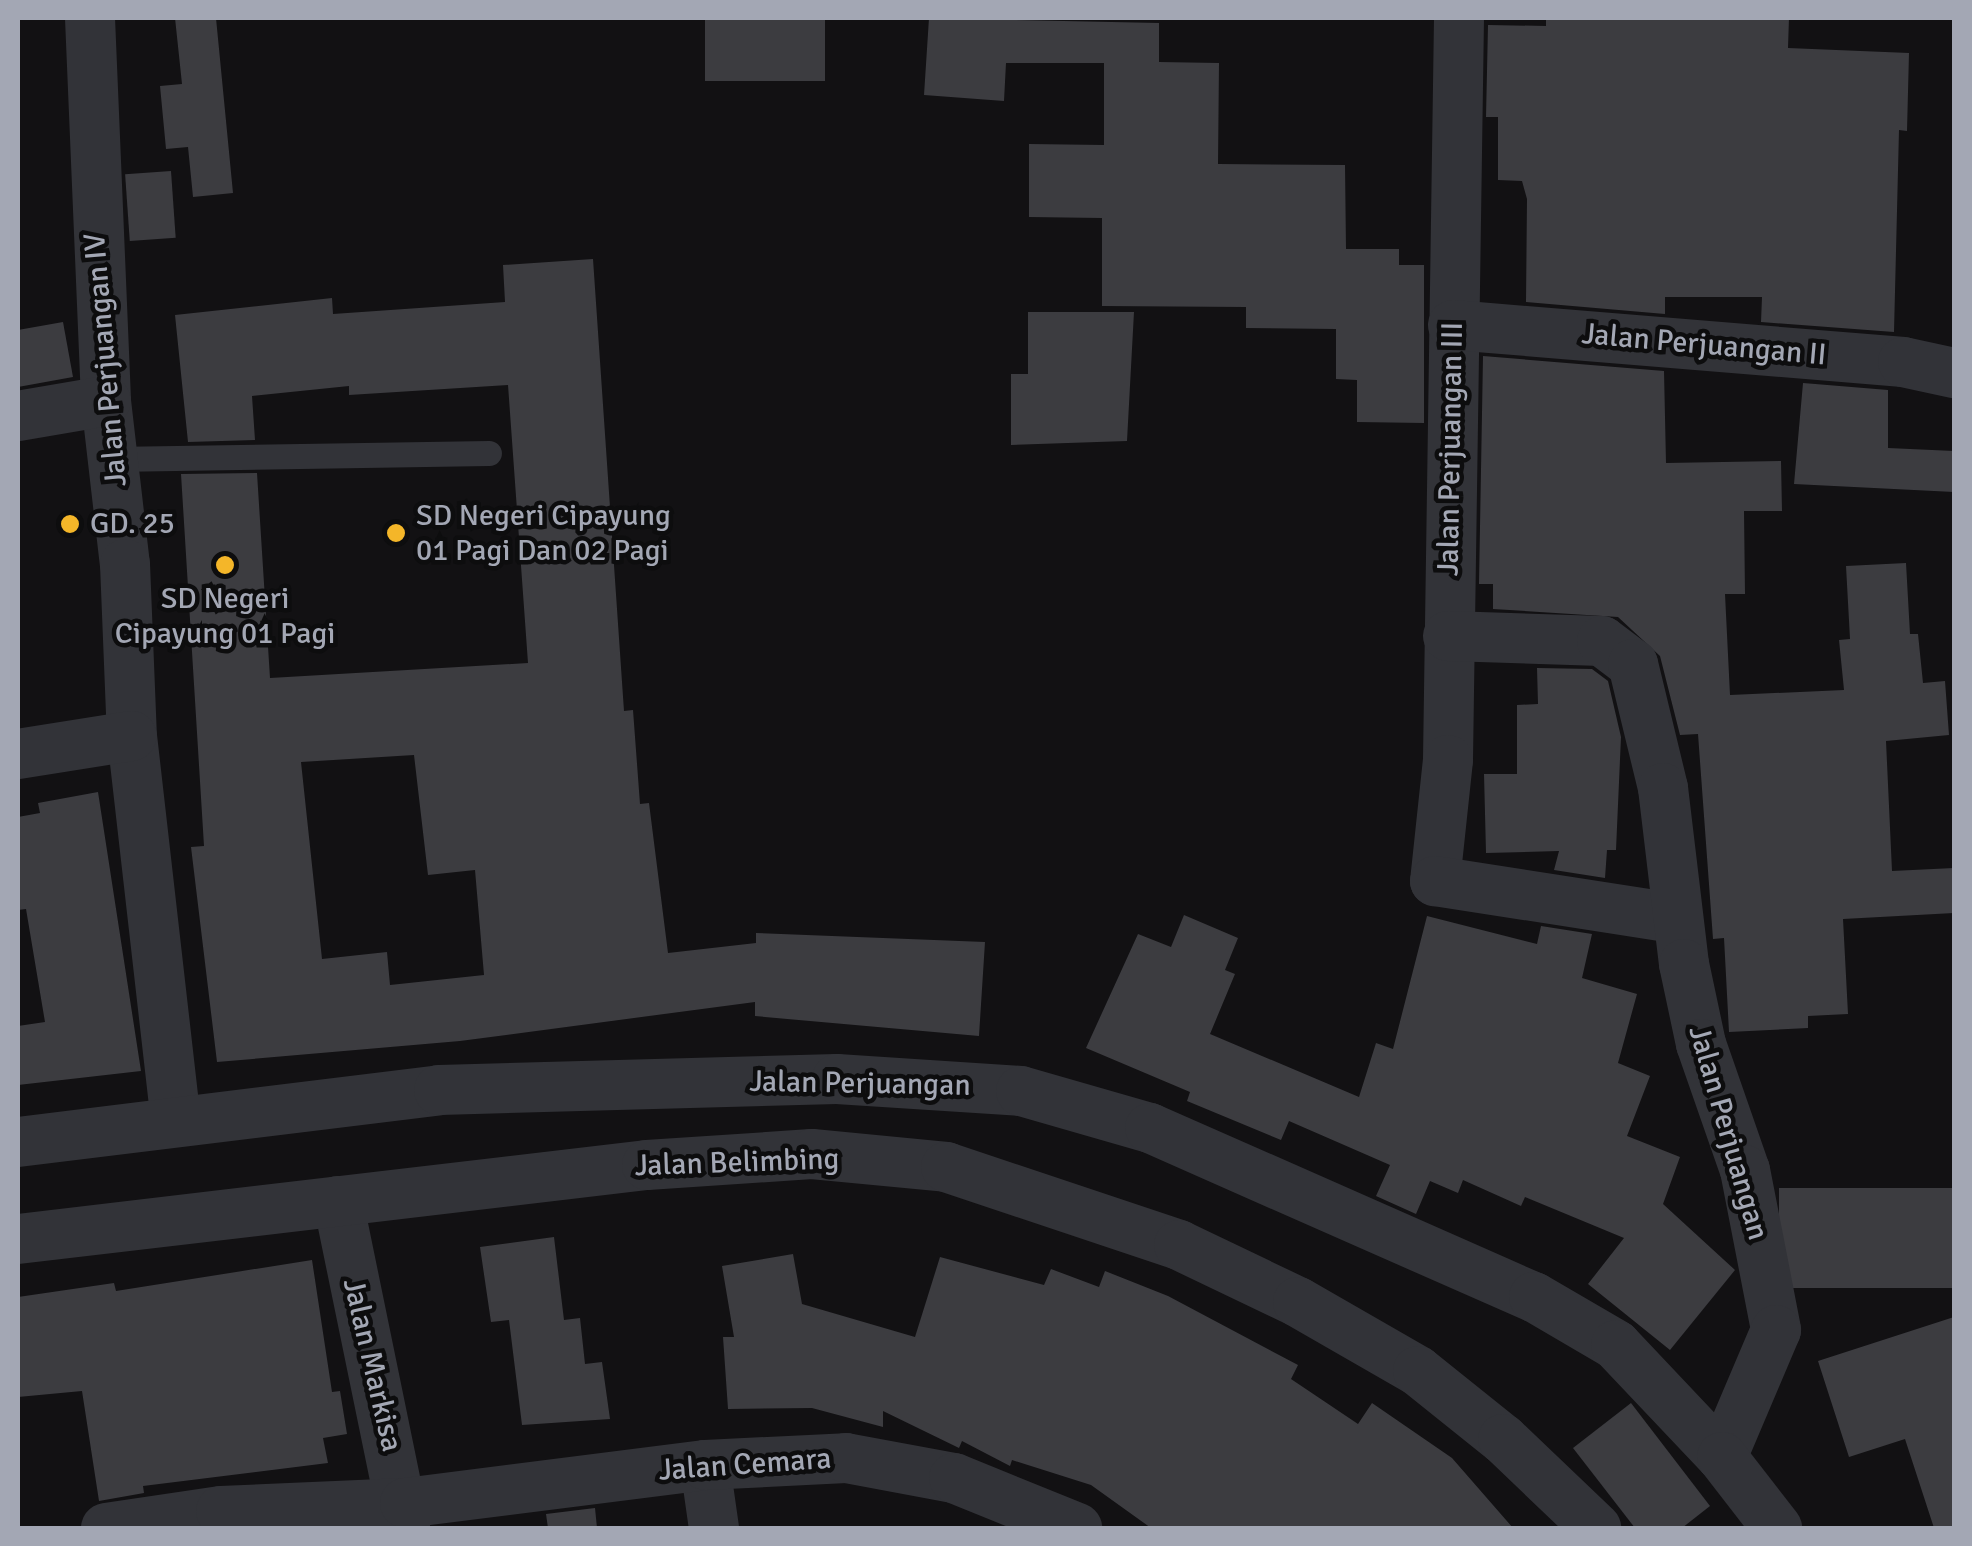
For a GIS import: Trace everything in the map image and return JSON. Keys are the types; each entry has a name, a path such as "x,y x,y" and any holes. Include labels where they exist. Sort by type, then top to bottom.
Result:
{"street":[{"name":"Jalan Perjuangan IV","path":"90,18 106,401 125,564 132,736 176,1120"},
{"name":"Jalan Perjuangan III","path":"1459,18 1448,760 1436,881 1675,918"},
{"name":"Jalan Perjuangan II","path":"1453,326 1883,360 1954,373"},
{"path":"18,416 106,401"},
{"name":"Jalan Perjuangan","path":"1448,636 1602,641 1633,664 1662,788 1675,918 1701,1044 1745,1170 1776,1330 1722,1457"},
{"path":"18,754 132,736"},
{"name":"Jalan Perjuangan","path":"18,1142 439,1090 891,1079 1021,1090 1150,1128 1534,1297 1616,1345 1722,1457 1777,1528"},
{"name":"Jalan Belimbing","path":"18,1239 548,1173 812,1154 946,1166 1179,1245 1298,1302 1418,1372 1503,1438 1596,1528"},
{"name":"Jalan Markisa","path":"338,1201 361,1336 405,1516"},
{"name":"Jalan Cemara","path":"106,1528 221,1512 405,1516 706,1464 846,1458 954,1478 1076,1528"},
{"path":"706,1464 714,1528"}],"lane":[{"path":"112,459 489,453"}],"building":[{"path":"175,18 216,18 233,193 193,197 188,147 166,149 160,86 182,84"},
{"path":"705,18 825,18 825,81 705,81"},
{"path":"929,18 1159,23 1159,62 1219,63 1218,164 1345,165 1346,249 1399,249 1399,265 1424,265 1424,423 1357,422 1357,380 1336,379 1336,329 1246,328 1246,307 1102,306 1102,218 1029,217 1029,144 1104,145 1104,63 1006,63 1004,101 924,95"},
{"path":"1546,18 1789,18 1788,48 1909,53 1907,131 1899,130 1894,332 1761,322 1762,297 1665,297 1665,314 1526,302 1527,199 1522,181 1498,180 1498,117 1486,117 1488,25 1546,26"},
{"path":"171,171 176,238 130,241 125,174"},
{"path":"593,259 624,711 633,710 640,804 649,803 668,953 756,943 756,933 985,942 979,1036 755,1016 755,1002 460,1041 217,1062 191,847 204,846 181,474 257,473 270,678 528,663 508,385 349,395 349,386 252,396 255,440 188,442 175,315 332,298 333,314 505,302 503,265","holes":["414,755 428,875 475,870 484,975 390,985 387,952 322,959 301,762"]},
{"path":"1028,312 1134,312 1127,441 1011,445 1011,374 1028,374"},
{"path":"63,322 73,377 18,387 18,330"},
{"path":"1483,356 1664,371 1666,463 1781,461 1782,511 1744,511 1745,594 1725,594 1730,695 1844,690 1839,640 1850,639 1846,566 1906,563 1910,634 1918,634 1923,683 1945,681 1949,735 1886,741 1892,871 1954,868 1954,913 1843,919 1848,1014 1808,1016 1808,1028 1729,1032 1724,938 1713,939 1698,734 1680,735 1660,656 1618,617 1493,609 1493,584 1479,584"},
{"path":"1803,383 1888,390 1888,448 1954,451 1954,492 1794,484"},
{"path":"1537,668 1592,669 1608,681 1621,737 1616,850 1607,850 1605,878 1554,870 1559,851 1486,853 1484,774 1517,774 1517,705 1538,704"},
{"path":"98,792 141,1071 18,1085 18,1026 45,1022 26,909 18,910 18,817 40,813 38,803"},
{"path":"1184,915 1238,938 1225,970 1235,974 1210,1034 1359,1097 1376,1043 1393,1049 1427,916 1537,944 1541,926 1592,934 1582,978 1637,994 1618,1063 1650,1076 1627,1136 1680,1157 1663,1204 1735,1270 1670,1350 1588,1284 1624,1238 1525,1197 1521,1206 1463,1180 1458,1193 1430,1181 1416,1214 1376,1196 1390,1165 1289,1121 1281,1140 1187,1101 1190,1092 1086,1048 1138,934 1171,947"},
{"path":"1779,1188 1954,1188 1954,1288 1779,1288"},
{"path":"554,1237 564,1320 580,1318 585,1364 602,1362 610,1419 522,1425 509,1320 491,1322 480,1247"},
{"path":"793,1254 802,1304 915,1337 940,1257 1044,1285 1051,1269 1099,1287 1105,1271 1168,1296 1298,1365 1291,1379 1358,1424 1372,1403 1452,1458 1513,1528 1151,1528 1091,1485 1012,1460 1010,1466 962,1441 959,1448 883,1411 883,1427 812,1408 728,1409 723,1337 734,1337 722,1266"},
{"path":"312,1260 332,1392 340,1391 347,1434 323,1438 328,1463 143,1486 144,1493 99,1501 82,1391 18,1397 18,1297 114,1283 116,1291"},
{"path":"1954,1317 1954,1528 1934,1528 1905,1439 1849,1457 1818,1361"},
{"path":"1631,1403 1710,1506 1682,1528 1635,1528 1573,1448"},
{"path":"595,1508 597,1528 548,1528 546,1514"}],"place":[{"name":"GD. 25","path":"70,524"},
{"name":"SD Negeri Cipayung 01 Pagi Dan 02 Pagi","path":"396,533"},
{"name":"SD Negeri Cipayung 01 Pagi","path":"225,565"}]}
